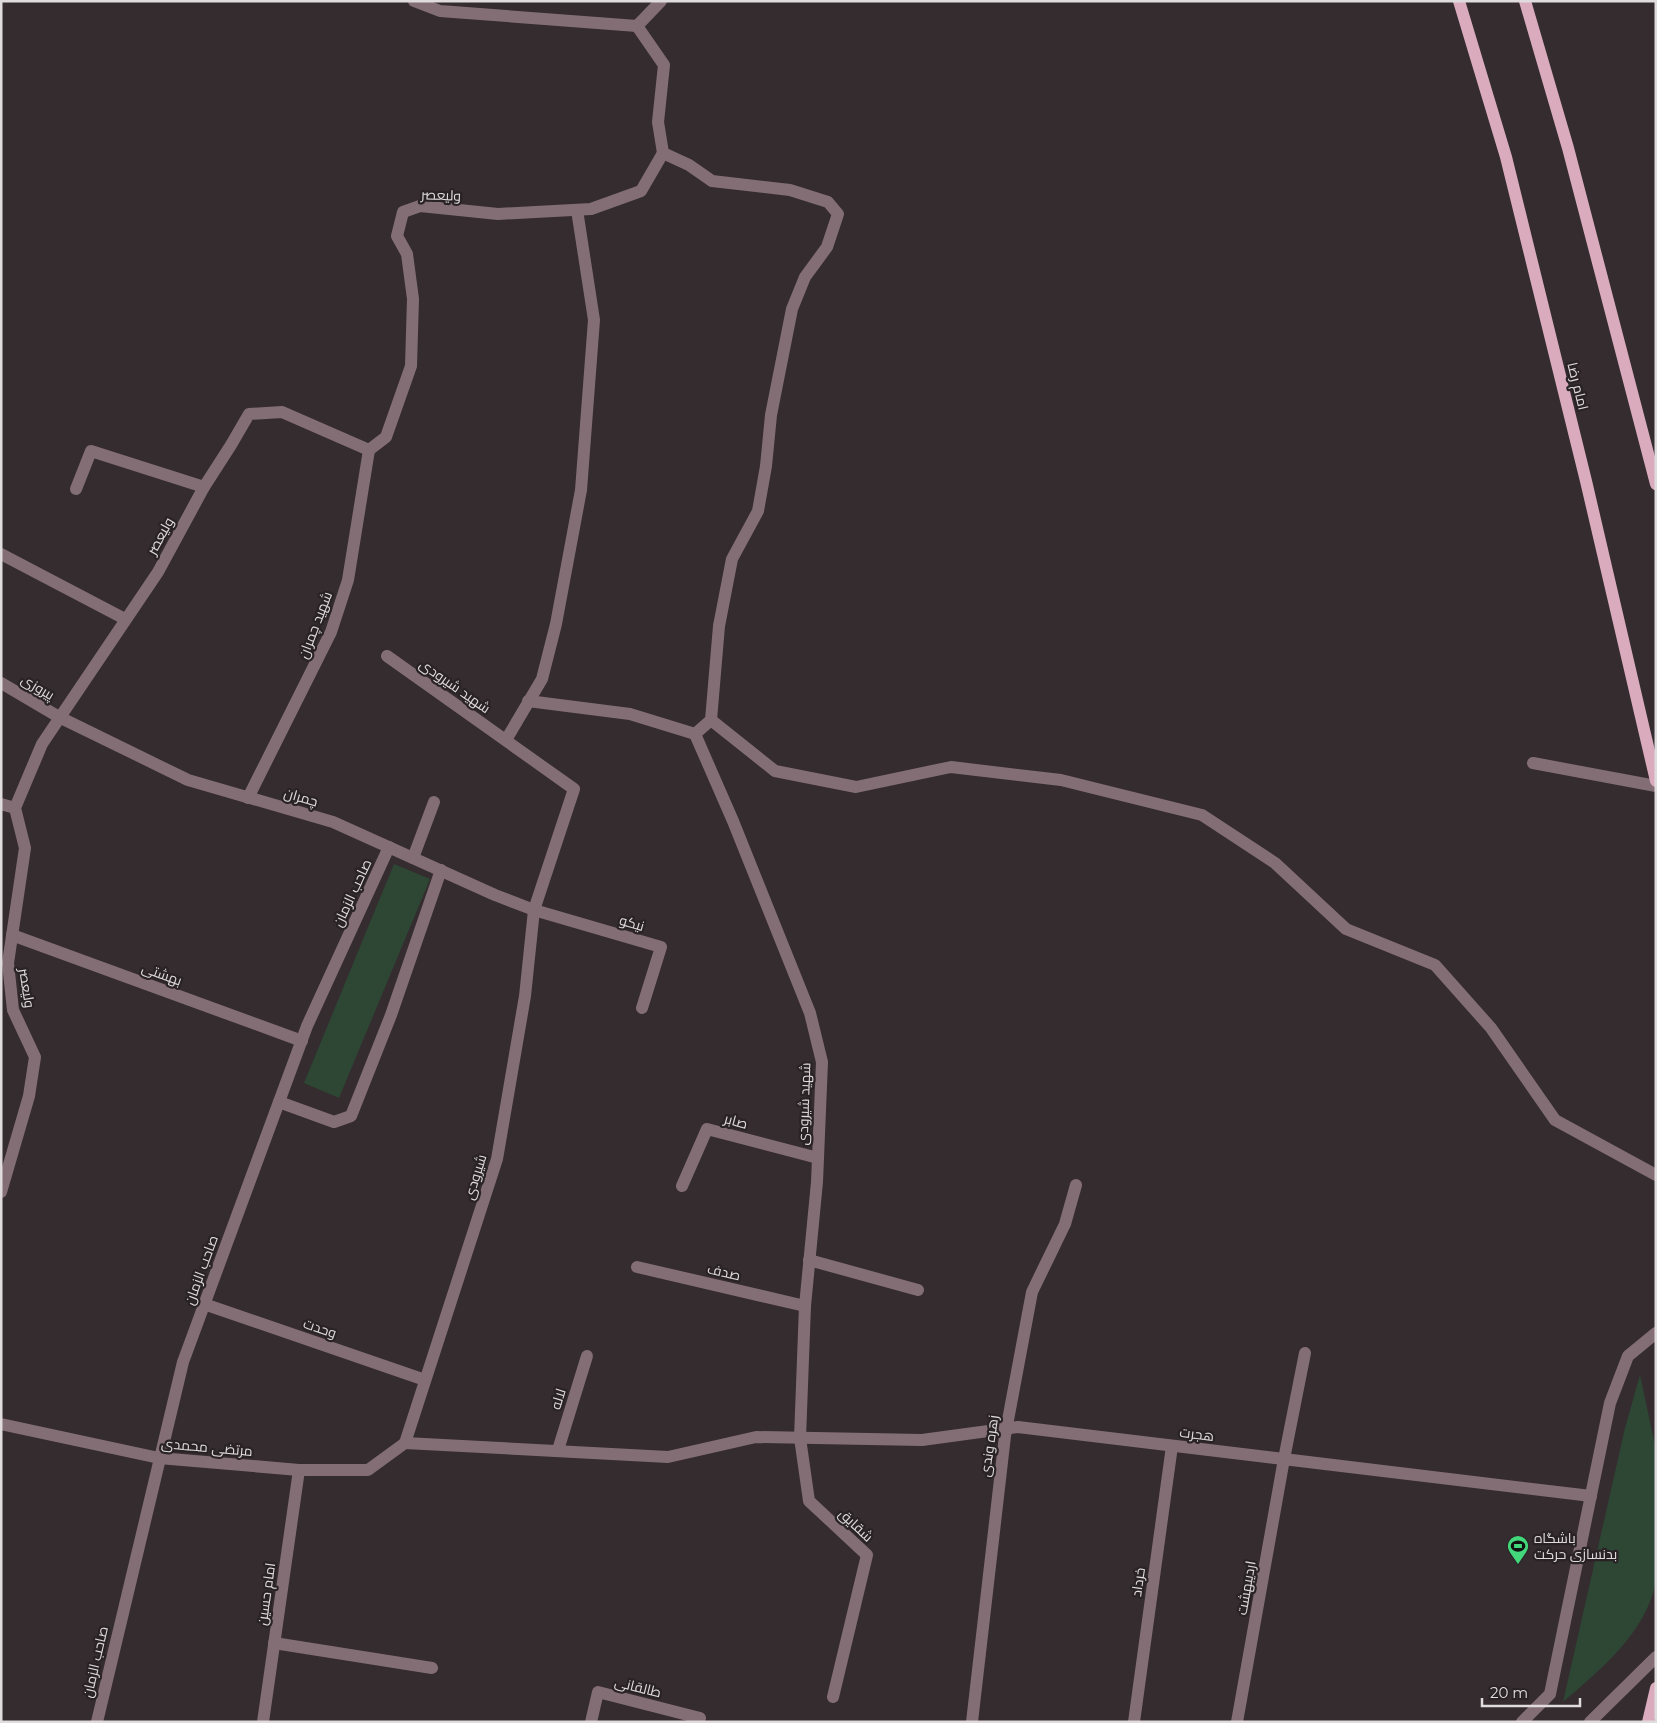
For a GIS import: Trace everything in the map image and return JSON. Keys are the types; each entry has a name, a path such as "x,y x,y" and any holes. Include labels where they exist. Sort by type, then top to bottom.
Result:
{"main road":[{"name":"امام رضا","path":"1459,1 1506,156 1586,481 1656,781"},
{"path":"1525,1 1568,148 1656,484"},
{"path":"1648,1722 1656,1688"}],"street":[{"path":"414,1 440,11 637,26"},
{"path":"637,26 661,1"},
{"path":"528,702 630,714 695,734 711,720 719,626 732,559 758,511 766,466 771,415 792,309 805,276 827,247 838,214 828,202 790,190 712,181 689,165 663,153 658,122 664,64 637,26"},
{"name":"ولیعصر","path":"1,1192 30,1096 35,1057 13,1010 8,963 25,848 15,808 42,744 158,572 204,487 249,414 282,412 369,450 386,437 411,366 413,299 407,254 397,236 403,212 420,206 498,214 591,209 641,191 663,153"},
{"path":"506,740 542,679 556,624 581,490 594,320 577,210"},
{"name":"شهید چمران","path":"248,798 330,632 348,580 369,450"},
{"path":"76,489 91,451 204,487"},
{"path":"1,554 125,620"},
{"name":"شهید شیرودی","path":"387,656 574,788 534,910"},
{"name":"پیروزی","path":"1,683 59,718"},
{"name":"چمران","path":"59,718 188,780 333,822 495,895 534,910"},
{"path":"711,720 775,770 856,787 950,767 1061,780 1202,815 1275,863 1346,929 1435,965 1491,1028 1555,1120 1656,1175"},
{"name":"شهید شیرودی","path":"695,734 733,821 810,1014 822,1062 818,1158 805,1306 800,1438"},
{"path":"1534,763 1656,786"},
{"path":"413,858 434,802"},
{"path":"1,804 15,808"},
{"name":"صاحب الزمان","path":"97,1722 182,1362 302,1041 389,847"},
{"path":"279,1102 334,1122 351,1116 390,1015 441,870"},
{"name":"نیکو","path":"534,910 661,947 642,1008"},
{"name":"شیرودی","path":"404,1443 497,1159 525,996 534,910"},
{"name":"بهشتی","path":"12,935 302,1041"},
{"name":"صابر","path":"682,1186 707,1129 818,1158"},
{"name":"زهره وندی","path":"972,1722 1006,1428 1032,1292 1065,1224 1076,1185"},
{"path":"809,1260 918,1290"},
{"name":"صدف","path":"637,1267 805,1306"},
{"name":"وحدت","path":"204,1304 425,1380"},
{"path":"1522,1722 1550,1694 1610,1403 1628,1356 1656,1333"},
{"name":"اردیبهشت","path":"1237,1722 1305,1353"},
{"name":"لاله","path":"558,1450 586,1356"},
{"name":"مرتضی محمدی","path":"1,1424 159,1458 299,1470 368,1470 404,1443"},
{"name":"هجرت","path":"404,1443 668,1457 756,1437 922,1440 1018,1427 1591,1496"},
{"name":"شقایق","path":"800,1438 809,1501 867,1555 833,1697"},
{"name":"خرداد","path":"1134,1722 1172,1446"},
{"name":"امام حسین","path":"262,1722 299,1470"},
{"path":"274,1643 432,1668"},
{"path":"1590,1722 1656,1657"},
{"name":"طالقانی","path":"591,1722 598,1692 700,1718"}],"green space":[{"path":"394,864 430,879 339,1098 304,1083"},
{"path":"1640,1375 1656,1450 1656,1581 1651,1600 1643,1617 1620,1649 1563,1702 1625,1428"}],"place":[{"name":"باشگاه بدنسازی حرکت","path":"1518,1565"}]}
